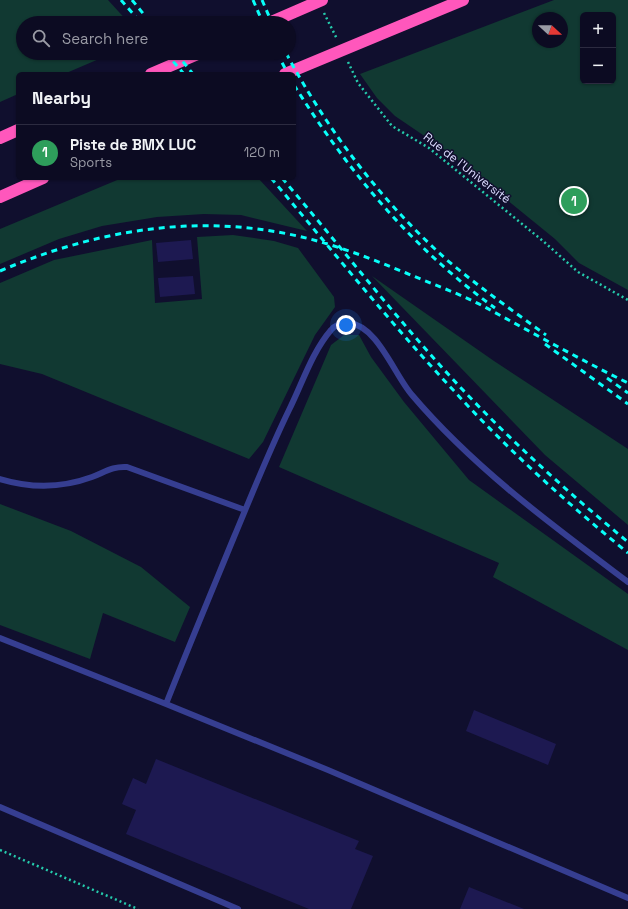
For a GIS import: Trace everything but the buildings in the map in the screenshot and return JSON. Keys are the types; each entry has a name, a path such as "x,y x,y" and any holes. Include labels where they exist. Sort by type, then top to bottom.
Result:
{"highway":[{"path":"290,72 462,0"},
{"path":"288,16 322,3"},
{"path":"157,72 184,60"},
{"path":"0,138 16,131"},
{"path":"0,197 38,180"}],"lane":[{"path":"166,704 193,634 271,446 320,346 332,328 341,324 351,323 364,328 373,337 410,394 480,466 551,524 628,582"},
{"path":"0,479 26,485 52,486 85,479 112,468 127,467 245,510"},
{"path":"0,638 328,770 628,898"},
{"path":"0,808 238,909"}],"path":[{"path":"322,3 338,42"},
{"name":"Rue de l'Université","path":"345,56 358,83 392,126 421,141 537,236 578,272 628,300"},
{"path":"0,850 138,909"}],"green space":[{"path":"0,0 108,0 123,16 16,16 16,60 97,60 69,72 16,72 16,95 0,102"},
{"path":"554,0 628,0 628,290 579,263 555,239 448,152 395,116 377,98 360,74"},
{"path":"117,180 260,180 307,231 241,215 204,214 157,217 102,226 59,239 0,264 0,229"},
{"path":"233,235 274,241 298,248 334,297 335,307 315,335 263,442 249,459 42,374 0,364 0,283 54,260 152,240 155,303 202,299 197,237"},
{"path":"372,276 494,361 628,449 628,525 545,455"},
{"path":"344,335 359,335 371,357 404,402 469,480 628,594 628,650 493,577 499,563 279,467 331,345"},
{"path":"0,504 71,531 141,567 190,607 175,642 103,613 90,659 0,625"}],"railway":[{"path":"121,0 135,16"},
{"path":"132,0 145,16"},
{"path":"253,0 260,16"},
{"path":"262,0 269,16"},
{"path":"172,60 182,72"},
{"path":"182,60 191,72"},
{"path":"281,60 287,72"},
{"path":"290,60 302,82 338,137 378,189 400,214 447,260 546,335"},
{"path":"296,88 359,178 409,234 465,285 495,308"},
{"path":"273,180 385,313 475,414 538,476 628,553"},
{"path":"284,180 392,311 461,388 542,468 628,542"},
{"path":"0,271 41,255 83,242 126,233 168,227 211,226 254,229 297,236 340,248 390,266 464,297 628,383"},
{"path":"545,344 628,404"},
{"path":"607,378 628,393"}],"place":[{"name":"Piste de BMX LUC","path":"574,201"}]}
